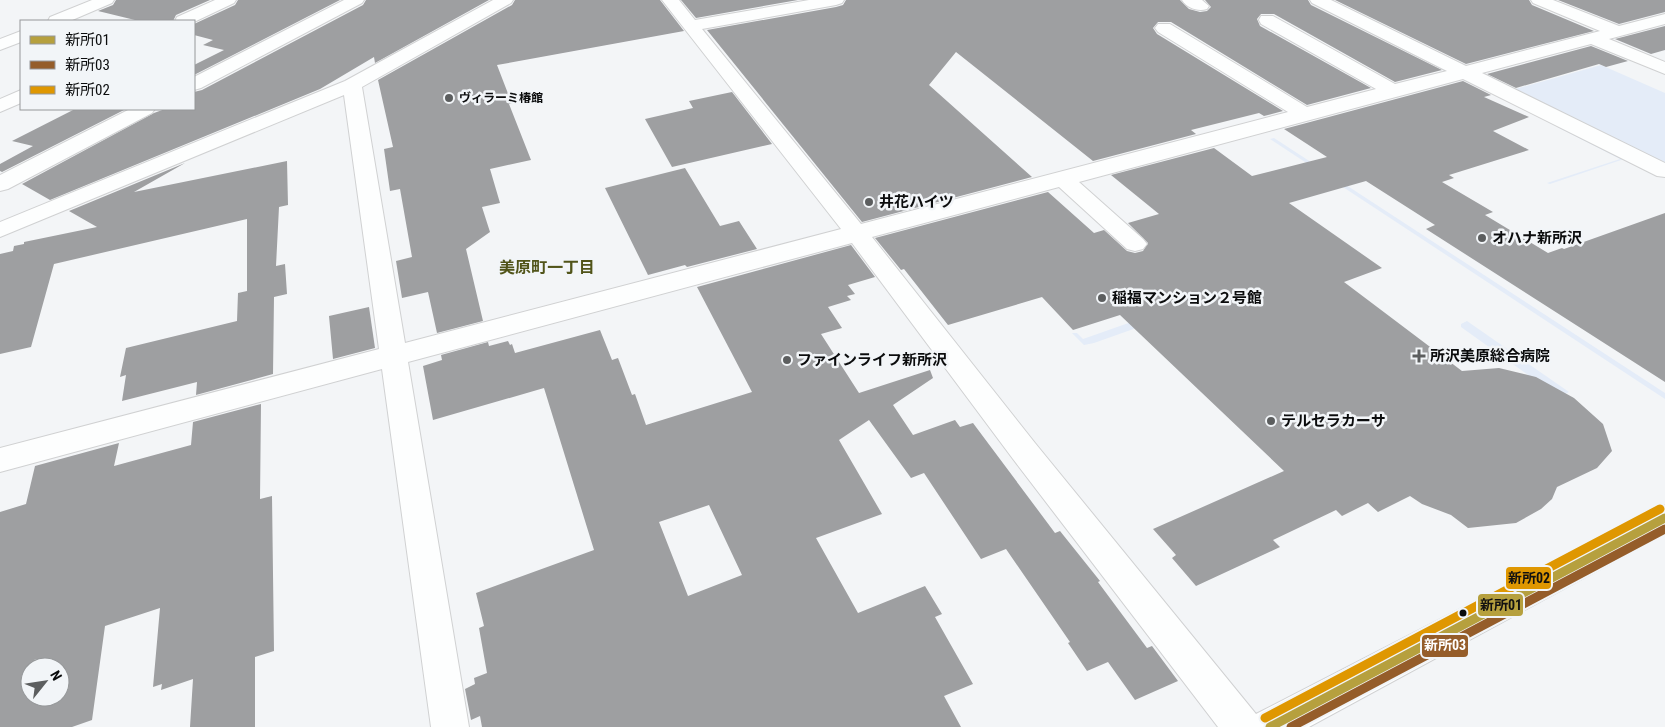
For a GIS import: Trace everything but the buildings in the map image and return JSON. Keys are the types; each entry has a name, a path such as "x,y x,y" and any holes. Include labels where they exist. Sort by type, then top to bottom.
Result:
{"street":[{"path":"58,20 106,0"},
{"path":"185,20 228,0"},
{"path":"195,83 356,0"},
{"path":"0,230 352,85 505,0"},
{"path":"670,0 856,232 1024,452 1242,727"},
{"path":"691,26 836,0"},
{"path":"1318,0 1665,171"},
{"path":"1539,0 1616,31"},
{"path":"0,460 1665,19"},
{"path":"1266,20 1393,91"},
{"path":"1164,28 1304,114"},
{"path":"0,45 20,36"},
{"path":"1591,38 1665,69"},
{"path":"352,85 450,727"},
{"path":"0,106 20,96"},
{"path":"0,184 143,110"},
{"path":"1062,178 1134,244"},
{"path":"0,200 42,212"},
{"path":"1270,727 1665,518"}],"shaded area":[{"path":"1601,65 1665,93 1665,165 1512,90"},
{"path":"1557,127 1624,159 1550,184 1547,183 1620,159"},
{"path":"1274,138 1665,393 1665,399 1270,139"},
{"path":"1177,306 1187,310 1094,343 1084,345 1072,333 1077,333 1083,339"},
{"path":"1467,321 1569,392 1559,397 1461,327 1461,324"}],"transit line":[{"name":"新所02","path":"1265,718 1660,509"},
{"name":"新所01","path":"1270,727 1665,518"},
{"name":"新所03","path":"1291,727 1665,529"}],"place":[{"name":"ヴィラーミ椿館","path":"449,98"},
{"name":"井花ハイツ","path":"869,202"},
{"name":"オハナ新所沢","path":"1482,238"},
{"name":"稲福マンション２号館","path":"1102,298"},
{"name":"所沢美原総合病院","path":"1419,356"},
{"name":"ファインライフ新所沢","path":"787,360"},
{"name":"テルセラカーサ","path":"1271,421"}],"district":[{"name":"美原町一丁目","path":"547,267"}]}
